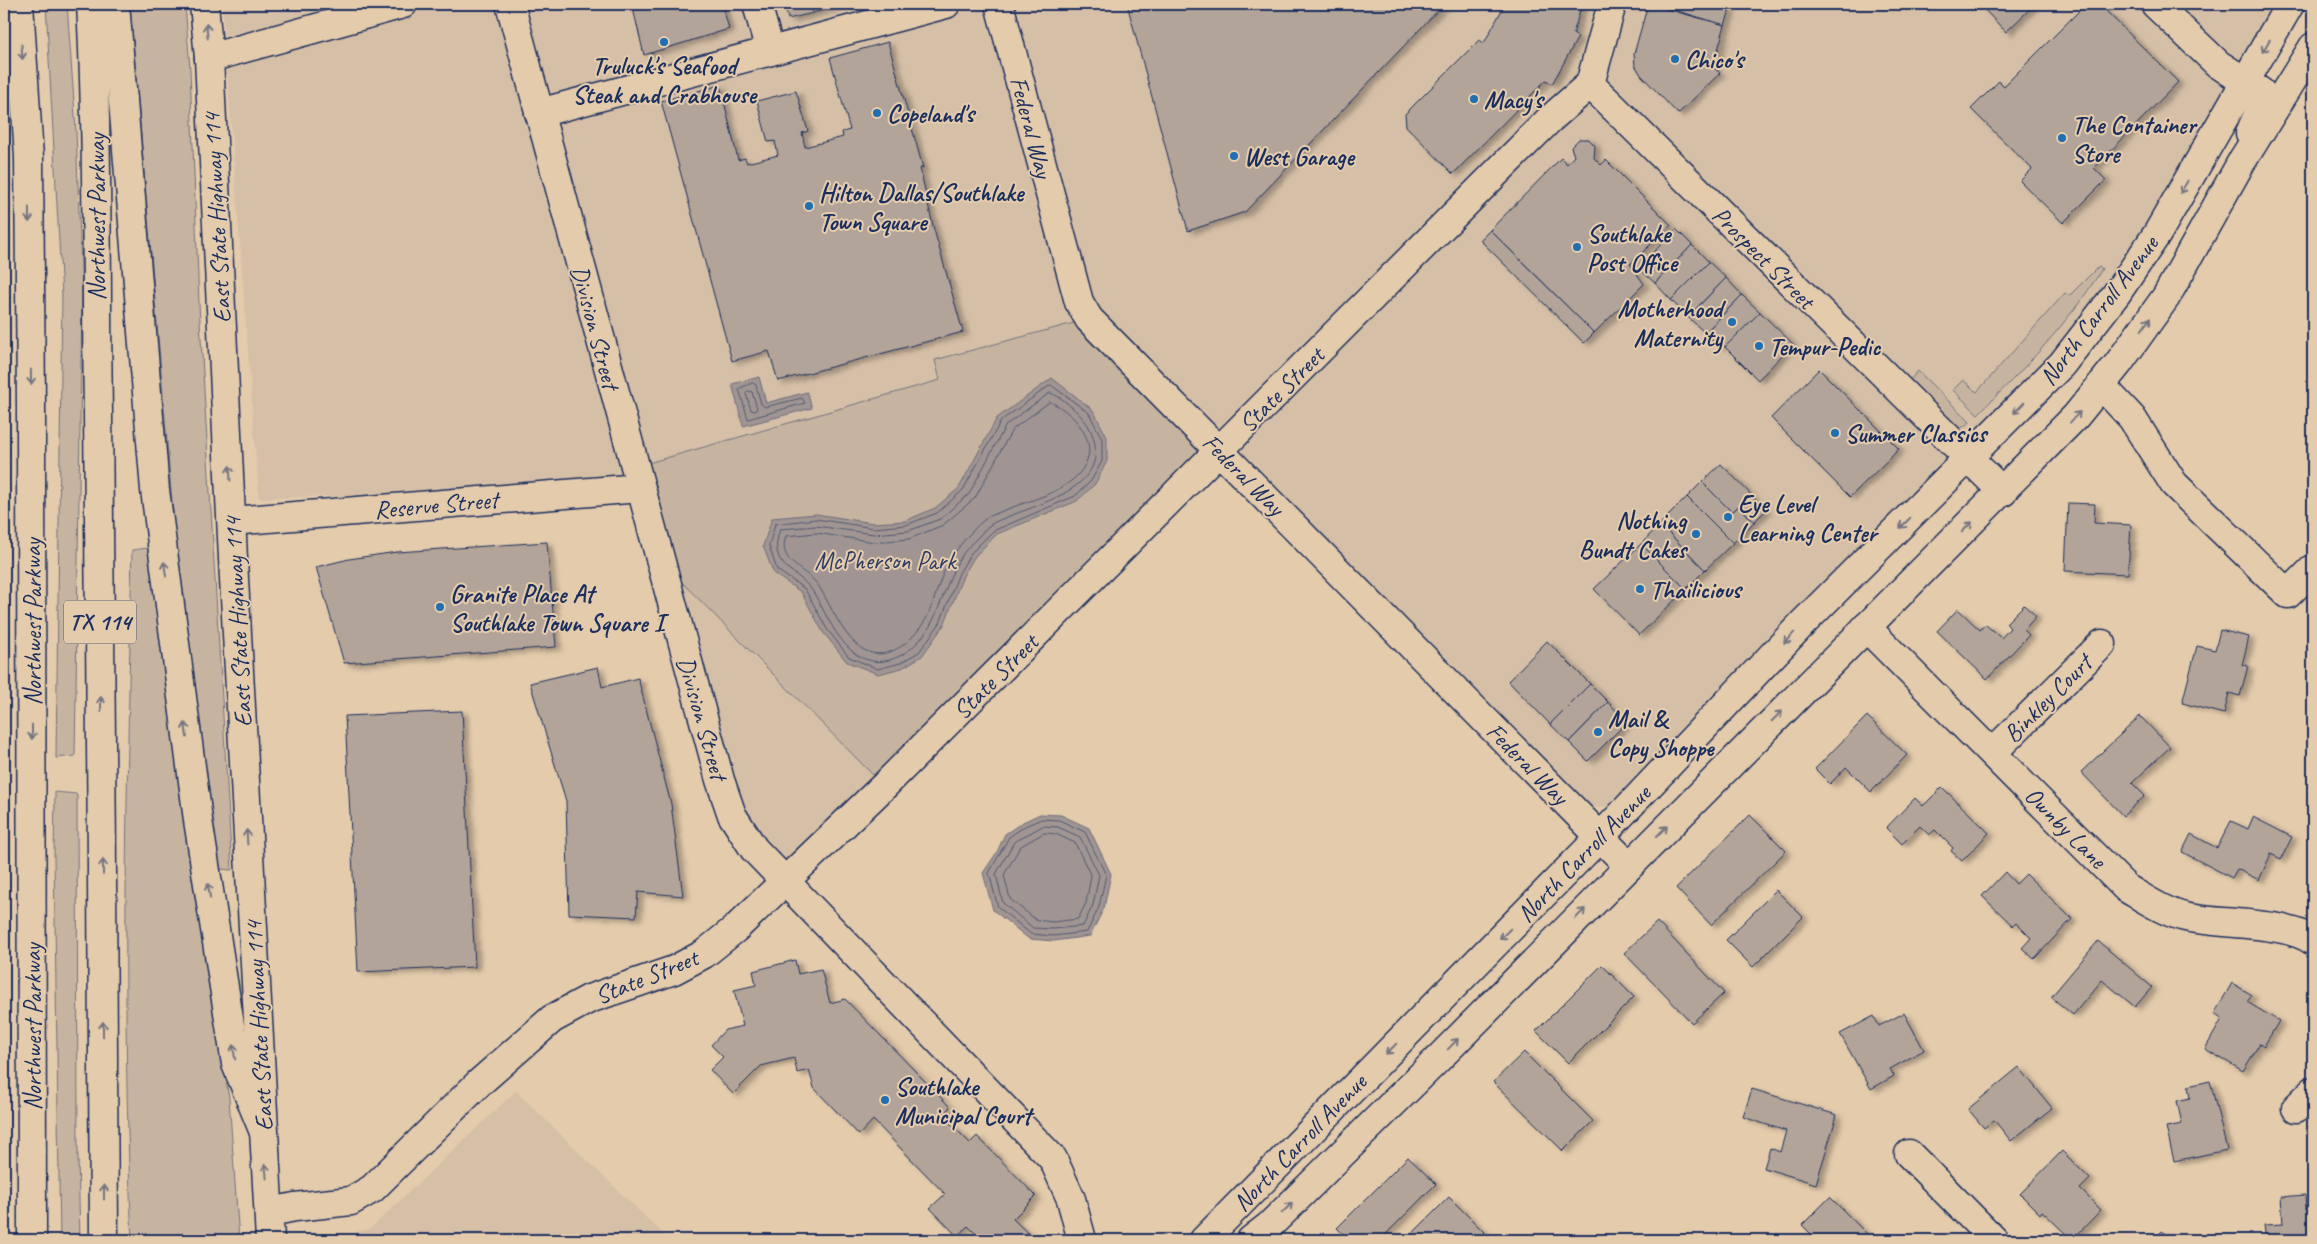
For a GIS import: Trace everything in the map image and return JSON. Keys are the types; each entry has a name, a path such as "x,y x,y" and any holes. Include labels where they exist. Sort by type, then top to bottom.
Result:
{"main road":[{"name":"Northwest Parkway","path":"19,4 29,157 32,1240"},
{"name":"Northwest Parkway","path":"90,4 96,95 96,308 103,802 104,1240"},
{"path":"115,4 156,500 198,820 236,1064 263,1130"},
{"name":"East State Highway 114","path":"204,4 209,58 270,1240"},
{"path":"209,58 404,4"},
{"name":"Division Street","path":"510,4 640,488 720,780 732,815 754,849 1053,1159 1086,1237"},
{"path":"757,4 770,51"},
{"path":"539,113 946,4"},
{"name":"Federal Way","path":"999,4 1079,302 1089,319 1221,450 1628,865"},
{"path":"1590,84 1612,4"},
{"path":"2155,4 2218,64 2262,92 2265,98 2250,131 2242,161"},
{"name":"North Carroll Avenue","path":"1204,1240 1600,837 1803,623 1970,460 2062,364 2117,293 2157,234 2290,4"},
{"name":"North Carroll Avenue","path":"1251,1240 1269,1226 1436,1060 2076,416 2166,297 2242,161 2313,47"},
{"name":"State Street","path":"270,1212 294,1207 350,1201 372,1189 478,1084 552,1019 589,999 674,970 704,954 736,929 786,882 1221,450 1549,120 1590,84"},
{"name":"Prospect Street","path":"1590,84 2002,492"},
{"path":"2101,385 2132,418 2174,484 2288,594 2313,569"},
{"name":"Reserve Street","path":"232,521 640,488"},
{"name":"Ownby Lane","path":"1866,627 2126,888 2163,909 2185,917 2288,931 2313,941"},
{"name":"Binkley Court","path":"1992,753 2102,644"},
{"path":"1910,1154 1994,1240"}],"shaded area":[{"path":"222,4 2276,4 2144,226 2075,329 1936,476 1621,800 1600,808 1589,807 1230,441 786,882 754,849 640,488 259,498"},
{"path":"516,1091 669,1240 329,1240 371,1228"}],"green space":[{"path":"46,4 67,4 76,130 82,296 75,756 56,758 62,296"},
{"path":"130,4 185,4 190,69 199,304 232,870 219,869 176,549"},
{"path":"2099,266 2102,269 2060,327 1978,414 1953,390 1963,380 1977,392 2065,293 2069,296"},
{"path":"4,300 7,409 4,651"},
{"name":"McPherson Park","path":"1089,319 1221,450 884,786 659,559 634,467 940,380 935,360"},
{"path":"1918,371 1970,422 1957,431 1907,383"},
{"path":"156,547 209,980 229,1098 239,1240 132,1240 126,981 132,550"},
{"path":"55,792 77,794 80,1240 60,1240 54,858"}],"water":[{"path":"759,377 766,403 807,392 812,408 743,426 732,384"},
{"path":"1052,378 1093,410 1107,437 1107,461 1095,484 1077,501 997,534 975,556 963,576 944,625 922,656 902,668 878,674 847,662 823,632 801,592 774,574 763,546 772,518 816,514 873,523 905,521 935,508 959,488 997,418"},
{"path":"1040,814 1061,815 1089,828 1111,874 1104,908 1090,936 1054,941 1029,939 993,910 983,873 997,852 1005,834"}],"building":[{"name":"Truluck's Seafood Steak and Crabhouse","path":"632,4 722,4 729,29 644,55"},
{"path":"784,4 810,4 813,13 788,19"},
{"path":"810,4 846,4 813,13"},
{"name":"West Garage","path":"1127,4 1444,4 1245,212 1188,231"},
{"name":"Macy's","path":"1505,4 1582,4 1573,34 1578,37 1552,84 1546,80 1453,174 1406,126 1405,114 1479,40 1484,43"},
{"name":"Chico's","path":"1648,4 1725,25 1713,67 1720,73 1678,114 1641,75 1635,65 1634,54"},
{"path":"1654,4 1722,4 1721,7 1730,10 1725,25"},
{"path":"1979,4 2035,4 2006,32"},
{"name":"The Container Store","path":"2086,4 2099,4 2178,82 2094,168 2106,180 2063,223 2020,181 2032,169 1971,109 1999,81 2004,86"},
{"name":"Hilton Dallas/Southlake Town Square","path":"888,42 923,168 920,168 933,226 963,332 778,381 769,351 732,361 661,101 720,85 738,160 745,158 747,163 778,155 775,141 768,142 757,101 796,91 808,131 802,133 805,147 843,137 842,132 850,130 830,58"},
{"name":"Southlake Post Office","path":"1579,139 1589,139 1595,146 1594,158 1601,165 1606,160 1671,225 1630,264 1644,284 1594,333 1490,230 1561,158 1567,164 1574,156 1571,147"},
{"path":"1676,229 1692,245 1655,283 1638,268"},
{"path":"1490,230 1594,333 1584,343 1480,240"},
{"path":"1692,245 1709,262 1671,300 1655,283"},
{"path":"1709,262 1726,278 1688,317 1671,300"},
{"path":"1726,278 1742,295 1705,333 1688,317"},
{"name":"Motherhood Maternity","path":"1742,295 1760,312 1725,347 1722,344 1719,347 1705,333"},
{"name":"Tempur-Pedic","path":"1760,312 1793,344 1758,380 1725,347"},
{"name":"Summer Classics","path":"1819,369 1899,449 1850,497 1771,418"},
{"path":"1721,464 1766,510 1754,522 1739,506 1732,512 1702,482"},
{"name":"Eye Level Learning Center","path":"1702,482 1732,512 1739,506 1754,522 1733,543 1687,497"},
{"name":"Nothing Bundt Cakes","path":"1687,497 1733,543 1705,570 1660,524"},
{"path":"2068,503 2095,504 2094,523 2131,525 2128,574 2065,571"},
{"path":"1660,524 1705,570 1686,589 1641,544"},
{"name":"Granite Place At Southlake Town Square I","path":"547,542 556,647 344,663 316,567 349,559 397,552"},
{"name":"Thailicious","path":"1641,544 1686,589 1639,635 1594,589"},
{"path":"2024,605 2036,616 2024,630 2029,635 1987,679 1937,631 1958,609 1980,630 1985,624 2001,638 2010,628 2006,623"},
{"path":"2220,630 2249,637 2242,665 2248,666 2240,696 2229,693 2224,714 2182,703 2197,646 2215,650"},
{"path":"1547,641 1590,684 1550,724 1508,681"},
{"path":"598,667 602,687 638,678 671,804 683,896 638,892 636,917 569,914 566,801 530,683"},
{"path":"1590,684 1608,702 1569,742 1550,724"},
{"name":"Mail & Copy Shoppe","path":"1608,702 1627,722 1588,761 1569,742"},
{"path":"462,711 475,967 358,972 345,716"},
{"path":"1867,716 1907,755 1871,792 1846,767 1830,784 1815,769"},
{"path":"2140,716 2170,747 2132,783 2145,796 2123,816 2081,772"},
{"path":"1942,787 1989,833 1962,861 1951,851 1953,848 1935,830 1929,835 1920,826 1902,844 1886,828 1915,798 1923,806"},
{"path":"1750,815 1786,851 1711,925 1676,888"},
{"path":"2253,817 2292,837 2281,859 2271,854 2259,880 2237,869 2232,878 2182,852 2191,834 2217,848 2231,821 2248,829"},
{"path":"2005,872 2016,884 2026,874 2072,919 2034,959 2022,948 2031,938 2016,923 2013,926 1982,896"},
{"path":"1776,890 1803,917 1753,967 1726,940"},
{"path":"1657,922 1724,993 1692,1023 1624,953"},
{"path":"2098,941 2152,987 2135,1007 2102,980 2073,1015 2051,997"},
{"name":"Southlake Municipal Court","path":"795,960 798,974 821,969 830,1003 845,999 950,1107 942,1115 970,1143 977,1136 1036,1196 1013,1219 1035,1240 982,1240 968,1226 957,1236 930,1208 945,1194 873,1120 859,1135 814,1088 809,1070 797,1073 794,1058 761,1066 733,1094 710,1070 723,1057 711,1045 725,1030 743,1026 734,990 756,985 753,971"},
{"path":"1602,965 1634,997 1568,1063 1536,1031"},
{"path":"2232,983 2252,995 2247,1002 2279,1021 2264,1046 2260,1043 2243,1071 2205,1049 2222,1019 2214,1014"},
{"path":"1904,1013 1924,1050 1890,1069 1894,1076 1871,1089 1840,1034 1874,1016 1879,1026"},
{"path":"1524,1052 1593,1121 1563,1151 1493,1082"},
{"path":"2019,1067 2052,1108 2011,1141 1994,1120 1984,1128 1968,1109"},
{"path":"2210,1081 2227,1150 2174,1161 2166,1127 2182,1124 2177,1101 2190,1098 2188,1086"},
{"path":"1752,1089 1837,1115 1816,1184 1764,1168 1770,1148 1780,1152 1786,1131 1743,1117"},
{"path":"2062,1151 2090,1179 2080,1189 2101,1210 2072,1240 2042,1211 2040,1214 2020,1194"},
{"path":"1408,1157 1436,1184 1380,1240 1349,1240 1337,1228"},
{"path":"2305,1195 2306,1209 2313,1208 2313,1240 2266,1240 2264,1225 2283,1224 2281,1197"},
{"path":"1449,1197 1486,1234 1479,1240 1406,1240"},
{"path":"1830,1197 1873,1240 1817,1240 1802,1225"},
{"path":"2162,1231 2172,1240 2153,1240"}],"place":[{"name":"Truluck's Seafood Steak and Crabhouse","path":"664,42"},
{"name":"Chico's","path":"1675,59"},
{"name":"Macy's","path":"1474,99"},
{"name":"Copeland's","path":"877,113"},
{"name":"The Container Store","path":"2062,138"},
{"name":"West Garage","path":"1234,156"},
{"name":"Hilton Dallas/Southlake Town Square","path":"809,206"},
{"name":"Southlake Post Office","path":"1577,247"},
{"name":"Motherhood Maternity","path":"1732,322"},
{"name":"Tempur-Pedic","path":"1759,346"},
{"name":"Summer Classics","path":"1835,433"},
{"name":"Eye Level Learning Center","path":"1728,517"},
{"name":"Nothing Bundt Cakes","path":"1696,534"},
{"name":"Thailicious","path":"1640,589"},
{"name":"Granite Place At Southlake Town Square I","path":"440,607"},
{"name":"Mail & Copy Shoppe","path":"1598,732"},
{"name":"Southlake Municipal Court","path":"885,1100"}]}
